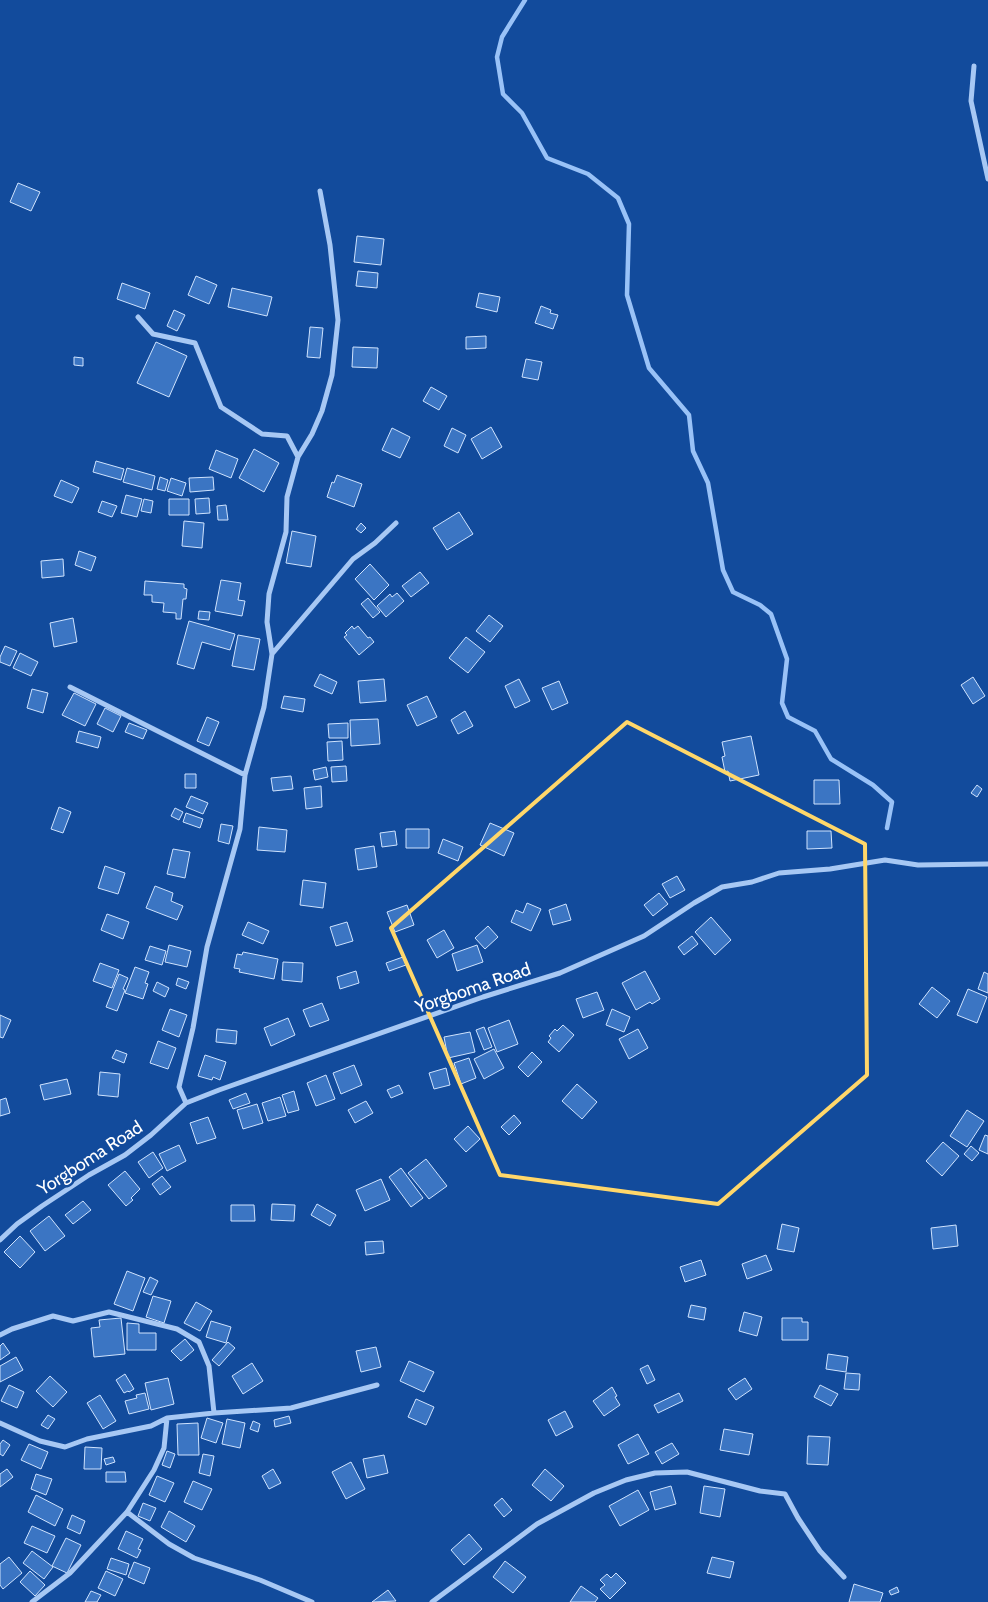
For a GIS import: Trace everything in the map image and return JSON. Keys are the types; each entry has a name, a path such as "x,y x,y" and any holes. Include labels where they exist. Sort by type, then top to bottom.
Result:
{"street":[{"path":"974,66 971,101 988,179"},
{"path":"186,1103 179,1087 208,947 240,829 245,775 264,707 272,654 267,622 269,594 279,564 286,532 287,498 298,458 322,411 332,374 338,320 330,246 320,191"},
{"path":"138,317 153,334 195,343 220,407 262,434 287,436 298,458"},
{"path":"272,654 353,560 396,523"},
{"path":"70,687 245,775"},
{"name":"Yorgboma Road","path":"0,1240 17,1224 42,1206 89,1175 125,1155 151,1135 186,1103 483,997 560,972 644,936 722,887 752,882 779,874 830,869 885,860 918,865 988,864"},
{"path":"0,1335 12,1329 52,1316 73,1321 109,1312 177,1329 199,1342 209,1366 214,1413"},
{"path":"0,1423 40,1440 65,1447 87,1439 151,1426 167,1418 291,1408 377,1385"},
{"path":"32,1602 70,1573 127,1512 154,1470 164,1448 167,1418"},
{"path":"432,1602 537,1524 594,1493 626,1480 655,1472 687,1472 760,1491 785,1494 820,1551 844,1577"},
{"path":"127,1512 169,1544 194,1558 260,1580 312,1602"}],"highlighted area":[{"path":"627,722 865,844 867,1075 718,1204 500,1175 391,928"}],"building":[{"path":"18,183 40,192 31,211 10,202"},
{"path":"357,236 384,239 381,265 354,262"},
{"path":"358,271 378,273 377,288 356,286"},
{"path":"196,276 217,285 209,304 188,295"},
{"path":"122,283 150,293 145,309 117,299"},
{"path":"232,288 272,297 267,316 228,307"},
{"path":"479,293 500,297 497,312 476,307"},
{"path":"541,306 551,310 550,313 558,315 553,329 535,323"},
{"path":"174,310 185,315 177,331 167,326"},
{"path":"310,327 323,328 320,358 307,357"},
{"path":"486,336 486,348 466,349 466,337"},
{"path":"156,342 187,356 169,397 137,383"},
{"path":"353,347 378,348 377,368 352,367"},
{"path":"74,357 83,358 83,366 74,365"},
{"path":"526,359 542,362 538,380 522,377"},
{"path":"431,387 447,396 439,410 423,401"},
{"path":"491,427 502,447 482,459 471,439"},
{"path":"392,428 410,437 400,458 382,450"},
{"path":"452,428 466,435 458,453 444,446"},
{"path":"254,449 279,463 264,492 239,478"},
{"path":"216,450 238,459 231,478 209,469"},
{"path":"96,461 124,469 121,480 93,472"},
{"path":"127,468 155,476 152,490 123,482"},
{"path":"337,475 362,484 354,507 327,497 332,482 334,483"},
{"path":"160,477 168,480 165,491 157,489"},
{"path":"213,477 214,490 190,492 189,478"},
{"path":"171,478 186,483 182,496 167,491"},
{"path":"61,480 79,488 72,503 54,496"},
{"path":"126,495 142,499 137,517 121,513"},
{"path":"209,498 210,513 196,514 195,499"},
{"path":"144,499 153,501 151,513 141,511"},
{"path":"169,499 189,499 189,515 169,515"},
{"path":"102,501 117,506 112,517 98,512"},
{"path":"226,505 228,520 218,520 217,506"},
{"path":"459,512 473,534 447,550 433,528"},
{"path":"184,521 204,523 202,548 182,546"},
{"path":"361,523 366,528 361,533 356,529"},
{"path":"292,531 316,536 311,567 286,563"},
{"path":"79,551 96,557 91,571 75,565"},
{"path":"63,559 64,576 42,578 41,561"},
{"path":"370,564 389,585 374,600 355,579"},
{"path":"420,572 429,583 411,597 402,586"},
{"path":"221,580 241,583 238,600 245,601 242,616 215,611"},
{"path":"145,581 184,584 184,588 187,589 186,599 183,599 181,619 176,619 176,613 163,612 164,603 152,602 152,595 144,595"},
{"path":"397,593 404,601 386,617 377,606 390,594 392,597"},
{"path":"368,598 380,612 373,618 361,604"},
{"path":"199,611 210,612 209,620 198,619"},
{"path":"489,615 503,626 490,642 476,631"},
{"path":"73,618 77,642 54,647 50,623"},
{"path":"189,621 235,634 230,650 202,642 194,669 177,664"},
{"path":"352,626 354,629 358,626 374,642 359,655 344,637 347,635 345,633"},
{"path":"238,635 260,639 254,670 232,666"},
{"path":"466,637 485,652 468,673 449,658"},
{"path":"5,646 17,651 10,666 0,662"},
{"path":"20,653 38,662 31,676 13,668"},
{"path":"320,674 337,682 332,694 314,686"},
{"path":"973,677 985,696 973,704 961,685"},
{"path":"384,679 386,701 360,703 358,681"},
{"path":"519,679 530,701 515,708 505,686"},
{"path":"559,681 568,703 552,710 542,688"},
{"path":"32,689 48,693 43,713 27,708"},
{"path":"74,693 96,704 85,726 62,715"},
{"path":"284,696 305,699 303,712 281,708"},
{"path":"427,696 437,717 417,726 407,705"},
{"path":"105,708 121,716 113,732 97,724"},
{"path":"465,711 473,726 458,734 451,720"},
{"path":"207,717 219,722 209,746 197,741"},
{"path":"378,719 380,744 351,746 350,720"},
{"path":"129,723 147,730 143,739 125,732"},
{"path":"348,723 348,738 329,738 328,724"},
{"path":"79,731 101,737 98,748 76,742"},
{"path":"751,736 759,775 730,781 728,771 725,772 722,757 725,756 722,742"},
{"path":"342,741 343,760 328,761 327,742"},
{"path":"346,766 347,781 332,782 331,767"},
{"path":"326,767 328,777 315,780 313,770"},
{"path":"185,774 196,774 196,788 185,788"},
{"path":"291,776 293,789 273,791 271,778"},
{"path":"814,780 839,780 840,804 814,804"},
{"path":"977,785 982,789 977,797 971,793"},
{"path":"321,786 322,807 306,809 304,788"},
{"path":"191,796 208,803 203,814 186,807"},
{"path":"59,807 71,812 63,833 51,829"},
{"path":"175,808 183,812 179,820 171,816"},
{"path":"186,813 203,819 200,828 183,822"},
{"path":"490,823 514,833 504,856 480,845"},
{"path":"221,824 233,826 229,844 218,841"},
{"path":"259,827 287,830 285,852 257,850"},
{"path":"406,829 429,829 429,848 406,848"},
{"path":"395,831 397,845 382,847 380,833"},
{"path":"807,831 831,831 832,848 807,849"},
{"path":"443,839 463,847 458,861 438,853"},
{"path":"374,846 377,867 358,870 355,849"},
{"path":"173,849 190,852 185,878 167,874"},
{"path":"105,866 125,873 118,894 98,888"},
{"path":"677,876 685,890 670,898 662,884"},
{"path":"303,880 326,883 323,908 300,905"},
{"path":"155,886 173,893 171,901 183,906 177,920 146,908"},
{"path":"659,893 668,904 653,916 644,905"},
{"path":"527,903 541,909 531,931 511,922 516,910 523,913"},
{"path":"566,904 571,920 553,925 549,910"},
{"path":"407,905 414,925 395,932 387,912"},
{"path":"107,914 129,922 123,939 101,930"},
{"path":"711,917 731,940 715,955 695,932"},
{"path":"248,922 269,931 263,944 242,935"},
{"path":"347,922 353,941 336,946 330,927"},
{"path":"488,926 498,937 485,949 475,938"},
{"path":"444,930 454,948 437,958 427,940"},
{"path":"692,936 698,944 684,955 678,947"},
{"path":"169,945 191,951 187,967 165,962"},
{"path":"477,945 483,962 457,971 452,954"},
{"path":"150,946 166,951 162,965 145,960"},
{"path":"243,952 278,959 274,979 239,972 240,969 234,968 237,954 242,955"},
{"path":"403,957 406,965 389,971 386,963"},
{"path":"283,962 303,963 302,982 282,980"},
{"path":"100,963 119,970 112,988 93,981"},
{"path":"135,967 149,972 145,983 148,984 143,999 125,993"},
{"path":"356,971 359,983 340,989 337,977"},
{"path":"645,971 660,999 636,1010 622,983"},
{"path":"984,972 988,974 988,993 978,989"},
{"path":"119,974 128,978 117,1011 106,1007"},
{"path":"178,978 189,982 186,989 176,985"},
{"path":"157,982 169,988 165,997 153,991"},
{"path":"932,987 950,1001 937,1018 919,1004"},
{"path":"968,989 987,997 977,1023 957,1015"},
{"path":"597,992 604,1010 583,1018 576,999"},
{"path":"322,1003 329,1020 310,1027 303,1010"},
{"path":"170,1009 187,1015 179,1037 162,1030"},
{"path":"612,1009 630,1017 624,1032 606,1025"},
{"path":"0,1015 11,1020 3,1038 0,1037"},
{"path":"288,1018 295,1035 271,1046 264,1028"},
{"path":"509,1020 518,1044 497,1052 488,1028"},
{"path":"563,1025 574,1035 559,1052 548,1042 551,1038 549,1036 555,1029 557,1031"},
{"path":"484,1027 492,1047 484,1050 476,1030"},
{"path":"217,1029 237,1031 236,1044 216,1042"},
{"path":"638,1029 648,1048 629,1059 619,1039"},
{"path":"470,1032 475,1052 448,1058 444,1037"},
{"path":"158,1041 176,1048 168,1069 150,1063"},
{"path":"494,1049 504,1068 484,1079 474,1059"},
{"path":"116,1050 127,1054 124,1063 112,1058"},
{"path":"532,1052 542,1062 528,1077 518,1067"},
{"path":"205,1055 226,1062 220,1080 213,1077 212,1080 198,1076"},
{"path":"469,1058 476,1078 461,1084 454,1063"},
{"path":"354,1065 362,1085 341,1094 333,1073"},
{"path":"446,1068 450,1085 434,1089 429,1073"},
{"path":"100,1072 120,1074 118,1097 98,1095"},
{"path":"326,1075 335,1099 316,1106 307,1083"},
{"path":"67,1079 71,1094 44,1100 40,1085"},
{"path":"577,1084 597,1102 582,1119 562,1101"},
{"path":"399,1085 403,1093 391,1098 387,1090"},
{"path":"294,1091 299,1110 288,1113 282,1095"},
{"path":"246,1093 250,1103 233,1109 229,1100"},
{"path":"280,1097 286,1116 268,1121 262,1103"},
{"path":"6,1098 10,1113 0,1116 0,1100"},
{"path":"366,1101 373,1113 355,1123 348,1110"},
{"path":"257,1104 263,1123 243,1129 237,1110"},
{"path":"967,1110 984,1121 967,1147 950,1136"},
{"path":"514,1115 521,1123 509,1135 501,1127"},
{"path":"208,1117 216,1138 197,1144 190,1123"},
{"path":"468,1126 480,1139 466,1152 454,1139"},
{"path":"985,1135 988,1136 988,1154 979,1150"},
{"path":"943,1142 959,1156 942,1176 926,1161"},
{"path":"179,1145 186,1161 167,1171 159,1154"},
{"path":"971,1146 979,1153 972,1161 964,1154"},
{"path":"153,1152 163,1168 149,1178 138,1162"},
{"path":"426,1159 447,1186 429,1199 408,1173"},
{"path":"401,1168 423,1198 411,1207 389,1177"},
{"path":"125,1171 140,1189 131,1198 133,1200 126,1206 108,1185"},
{"path":"162,1176 171,1187 160,1195 152,1184"},
{"path":"381,1179 390,1200 365,1211 356,1190"},
{"path":"83,1201 91,1210 73,1224 65,1215"},
{"path":"272,1204 295,1205 294,1221 271,1220"},
{"path":"317,1204 336,1215 330,1226 311,1215"},
{"path":"231,1205 254,1205 255,1221 231,1221"},
{"path":"49,1216 65,1236 45,1251 30,1231"},
{"path":"782,1224 799,1228 794,1252 777,1249"},
{"path":"956,1225 958,1246 933,1249 931,1228"},
{"path":"20,1236 35,1252 20,1268 4,1252"},
{"path":"383,1241 384,1253 366,1255 365,1242"},
{"path":"766,1255 772,1270 747,1279 742,1264"},
{"path":"701,1260 706,1275 685,1282 680,1267"},
{"path":"127,1271 145,1278 133,1311 114,1304"},
{"path":"150,1277 158,1281 151,1295 143,1292"},
{"path":"153,1296 171,1301 164,1323 146,1317"},
{"path":"196,1302 212,1311 200,1331 184,1323"},
{"path":"691,1305 706,1308 704,1320 688,1317"},
{"path":"744,1312 762,1317 757,1336 739,1331"},
{"path":"121,1318 125,1354 94,1357 91,1328 100,1327 99,1320"},
{"path":"782,1318 802,1318 802,1322 808,1322 808,1340 782,1340"},
{"path":"211,1321 231,1327 226,1343 206,1337"},
{"path":"127,1323 139,1324 139,1333 156,1333 156,1350 127,1350"},
{"path":"185,1339 194,1350 181,1361 171,1351"},
{"path":"228,1342 235,1348 219,1366 212,1360"},
{"path":"3,1343 10,1353 0,1360 0,1346"},
{"path":"376,1347 381,1367 361,1372 356,1351"},
{"path":"828,1354 848,1357 846,1372 826,1369"},
{"path":"16,1357 23,1370 0,1382 0,1366"},
{"path":"409,1361 434,1372 424,1392 400,1381"},
{"path":"252,1363 263,1381 243,1394 232,1376"},
{"path":"648,1365 655,1380 647,1384 640,1369"},
{"path":"846,1373 860,1374 859,1390 844,1389"},
{"path":"125,1374 134,1389 124,1393 116,1380"},
{"path":"50,1376 67,1392 53,1407 36,1391"},
{"path":"168,1378 174,1404 151,1410 145,1383"},
{"path":"745,1378 752,1389 736,1400 728,1389"},
{"path":"9,1385 24,1392 17,1408 1,1401"},
{"path":"820,1385 838,1394 831,1406 814,1397"},
{"path":"612,1387 620,1405 604,1416 593,1401"},
{"path":"145,1393 149,1409 129,1414 125,1401 137,1398 136,1395"},
{"path":"679,1393 683,1401 658,1413 654,1405"},
{"path":"100,1395 116,1421 103,1429 87,1403"},
{"path":"416,1399 434,1407 426,1425 408,1417"},
{"path":"565,1411 573,1427 556,1436 548,1420"},
{"path":"48,1415 55,1419 48,1429 41,1425"},
{"path":"289,1416 291,1423 275,1427 274,1420"},
{"path":"207,1418 223,1423 216,1443 201,1438"},
{"path":"227,1419 245,1423 240,1448 222,1444"},
{"path":"253,1421 260,1424 258,1432 250,1429"},
{"path":"198,1423 199,1455 178,1455 177,1424"},
{"path":"724,1429 753,1434 749,1455 720,1450"},
{"path":"638,1434 649,1454 628,1464 618,1445"},
{"path":"808,1436 830,1437 828,1465 807,1464"},
{"path":"3,1440 10,1445 3,1456 0,1454 0,1444"},
{"path":"672,1443 679,1454 662,1464 655,1452"},
{"path":"29,1444 48,1452 41,1469 21,1460"},
{"path":"85,1447 102,1448 101,1469 84,1469"},
{"path":"167,1451 175,1454 170,1468 162,1465"},
{"path":"203,1454 214,1456 210,1476 199,1473"},
{"path":"384,1455 388,1473 367,1478 363,1459"},
{"path":"113,1457 115,1462 106,1465 104,1459"},
{"path":"351,1462 365,1489 346,1499 332,1472"},
{"path":"7,1469 13,1477 0,1487 0,1474"},
{"path":"273,1469 281,1483 269,1489 262,1476"},
{"path":"545,1469 564,1486 551,1501 532,1485"},
{"path":"106,1472 125,1472 126,1482 106,1482"},
{"path":"36,1474 52,1479 46,1495 31,1489"},
{"path":"157,1476 174,1483 165,1502 149,1495"},
{"path":"193,1481 212,1489 202,1510 184,1502"},
{"path":"671,1486 676,1504 655,1510 650,1492"},
{"path":"704,1486 725,1489 720,1517 700,1513"},
{"path":"638,1490 649,1510 620,1526 609,1506"},
{"path":"36,1495 63,1509 55,1526 28,1512"},
{"path":"502,1498 512,1510 504,1517 494,1505"},
{"path":"143,1503 156,1508 150,1521 138,1516"},
{"path":"169,1511 195,1526 186,1542 161,1527"},
{"path":"72,1515 85,1521 80,1534 67,1528"},
{"path":"32,1526 55,1536 47,1553 24,1543"},
{"path":"126,1531 143,1539 138,1549 141,1550 137,1558 118,1549"},
{"path":"469,1534 482,1549 464,1565 451,1550"},
{"path":"66,1538 81,1545 67,1573 52,1566"},
{"path":"32,1551 53,1567 44,1579 23,1563"},
{"path":"9,1557 22,1573 3,1589 0,1585 0,1564"},
{"path":"712,1557 734,1562 730,1578 707,1573"},
{"path":"111,1558 129,1564 126,1575 107,1569"},
{"path":"505,1561 526,1577 513,1593 493,1577"},
{"path":"134,1562 150,1568 144,1584 128,1577"},
{"path":"30,1571 45,1585 35,1596 20,1582"},
{"path":"106,1571 123,1579 115,1596 98,1588"},
{"path":"616,1573 626,1583 610,1599 600,1589 605,1585 600,1580 607,1574 611,1578"},
{"path":"854,1584 883,1593 880,1602 849,1602"},
{"path":"581,1586 598,1598 595,1602 570,1602"},
{"path":"897,1587 899,1592 891,1595 889,1591"},
{"path":"388,1590 396,1601 372,1602"},
{"path":"91,1591 101,1595 97,1602 85,1602"}],"waterway":[{"path":"525,0 502,37 497,57 503,94 522,113 547,158 588,174 618,198 629,224 627,295 649,368 689,415 693,451 708,483 723,570 733,592 760,605 771,614 787,659 782,703 788,717 815,731 831,759 873,785 892,802 887,828"}]}
